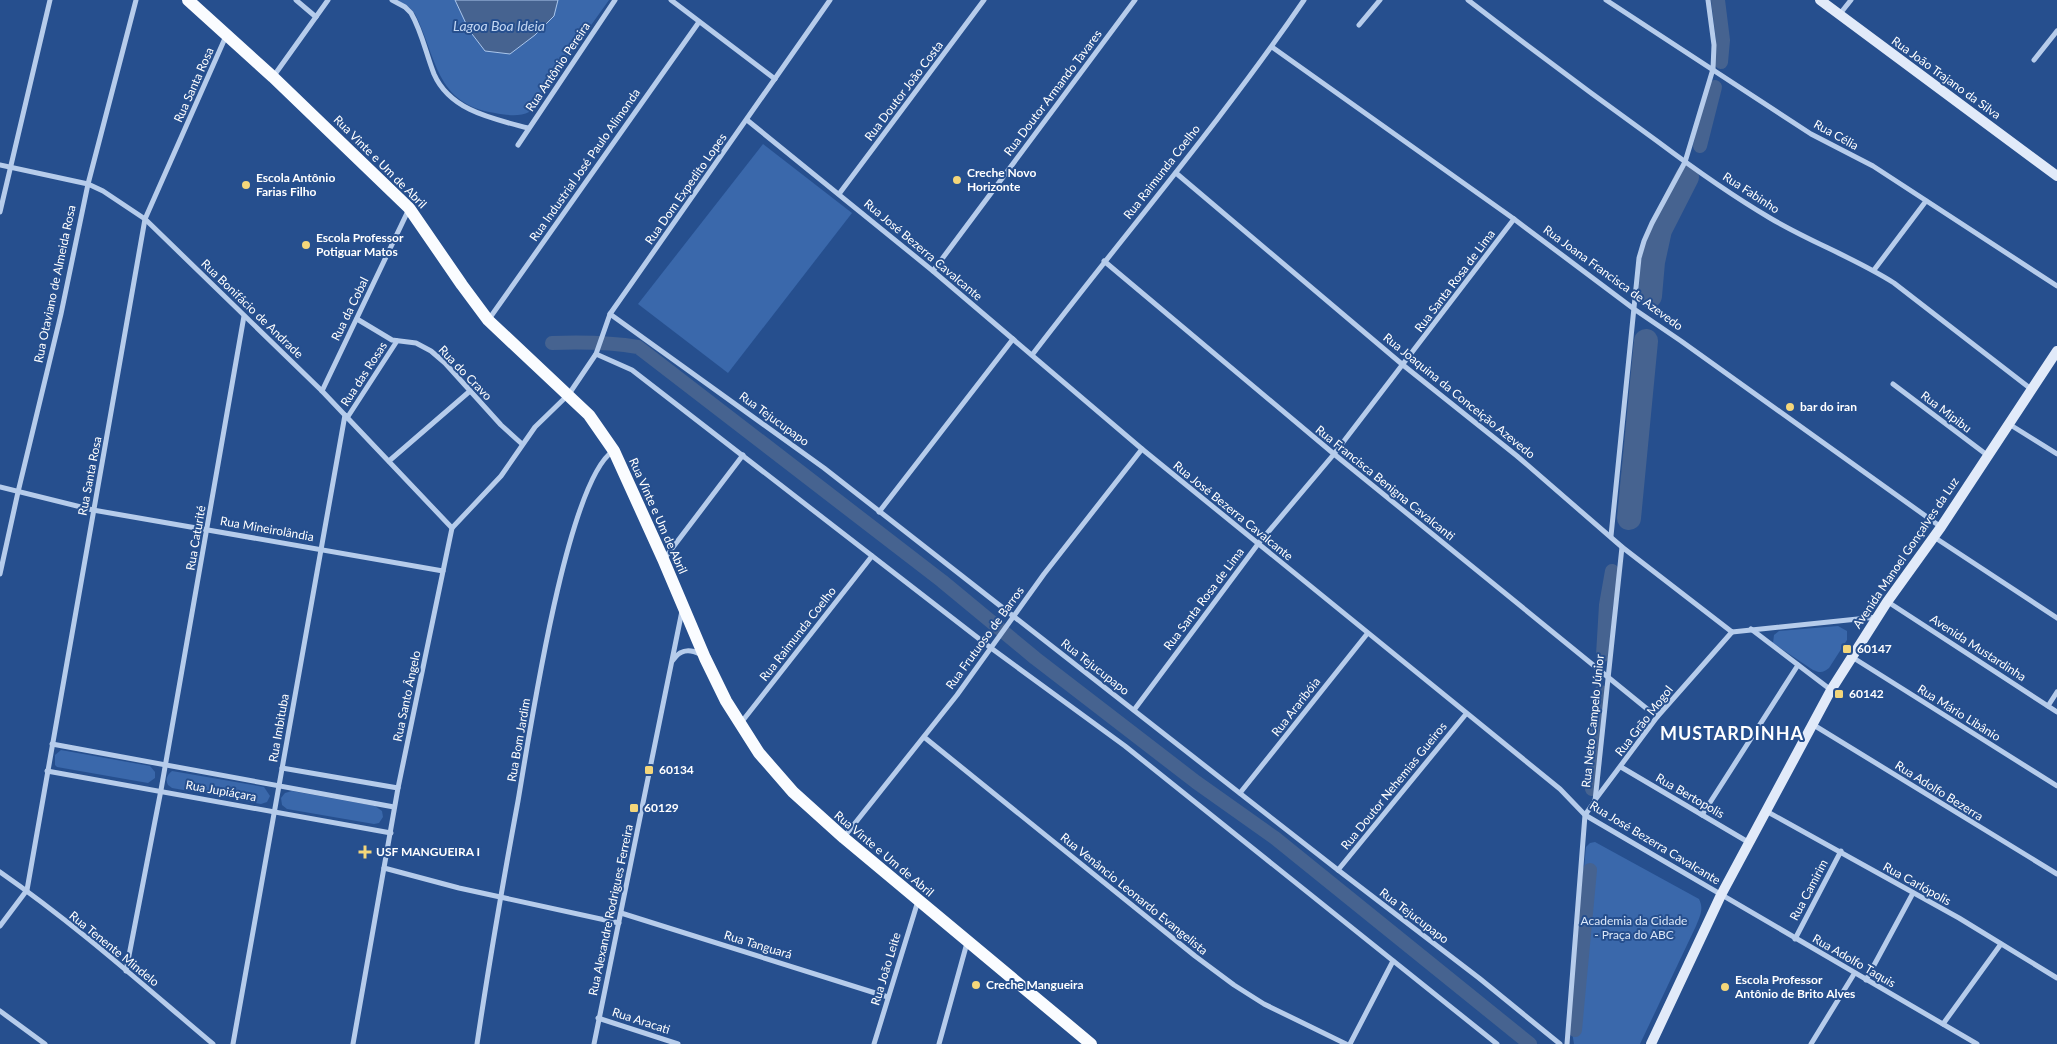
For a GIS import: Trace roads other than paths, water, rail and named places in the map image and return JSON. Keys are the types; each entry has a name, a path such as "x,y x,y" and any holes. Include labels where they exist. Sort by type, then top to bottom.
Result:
{"main road":[{"name":"Rua Vinte e Um de Abril","path":"188,0 273,77 410,208 488,320 569,394 589,415 614,451 705,658 726,701 759,753 793,792 844,838 1091,1044"},
{"name":"Rua João Trajano da Silva","path":"1820,0 2057,176"},
{"name":"Avenida Manoel Gonçalves da Luz","path":"1651,1044 1721,895 1831,690 1887,602 1941,527 2057,351"}],"street":[{"path":"0,212 50,0"},
{"name":"Rua Otaviano de Almeida Rosa","path":"0,574 88,184 136,0"},
{"path":"296,0 316,18"},
{"path":"273,77 328,0"},
{"path":"392,0 405,7 411,13 435,76 452,97 477,114 528,128"},
{"name":"Rua Antônio Pereira","path":"518,145 615,0"},
{"path":"671,0 775,79"},
{"name":"Rua Dom Expedito Lopes","path":"569,394 597,351 610,314 830,0"},
{"name":"Rua Doutor João Costa","path":"839,194 984,0"},
{"name":"Rua Doutor Armando Tavares","path":"933,271 1135,0"},
{"name":"Rua Raimunda Coelho","path":"1032,355 1104,261 1176,173 1272,47 1304,0"},
{"path":"1359,25 1380,0"},
{"name":"Rua Fabinho","path":"1468,0 1582,88 1685,162 1769,218 1811,241 1874,270 1894,283 2031,389"},
{"name":"Rua Célia","path":"1606,0 1812,134 1873,166 2057,286"},
{"path":"1612,536 1639,258 1644,241 1685,162 1713,69 1714,45 1708,0"},
{"path":"1839,15 1851,0"},
{"name":"Rua Industrial José Paulo Alimonda","path":"488,320 699,22"},
{"path":"2034,60 2057,31"},
{"name":"Rua Santa Rosa","path":"0,926 26,890 145,219 226,36"},
{"name":"Rua Joana Francisca de Azevedo","path":"1272,47 1514,219 1634,309 1681,340 1941,527"},
{"name":"Rua José Bezerra Cavalcante","path":"747,120 933,271 1142,449 1560,790 1586,815 1721,895"},
{"name":"Rua Bonifácio de Andrade","path":"0,165 88,184 103,191 145,219 322,391 452,528"},
{"name":"Rua Joaquina da Conceição Azevedo","path":"1176,173 1404,365 1517,456 1612,536 1622,547 1732,632"},
{"path":"1874,270 1926,201"},
{"name":"Rua da Cobal","path":"322,391 410,208"},
{"name":"Rua Santa Rosa de Lima","path":"1134,710 1258,544 1334,454 1514,219"},
{"name":"Rua Francisca Benigna Cavalcanti","path":"1104,261 1334,454 1657,717"},
{"name":"Rua Tejucupapo","path":"610,314 824,468 1479,978 1560,1044"},
{"name":"Rua Caturité","path":"161,790 244,316"},
{"name":"Rua do Cravo","path":"357,319 382,335 397,341 416,343 432,351 501,425 522,444"},
{"path":"879,512 1013,339"},
{"name":"Rua das Rosas","path":"346,417 397,341"},
{"path":"597,351 632,370 991,648 1125,746 1495,1043"},
{"name":"Rua Mipibu","path":"1893,384 1987,455"},
{"path":"389,461 470,391"},
{"path":"452,528 501,476 535,427 569,394"},
{"name":"Rua Imbituba","path":"233,1044 320,549 346,417"},
{"path":"2008,424 2057,454"},
{"name":"Rua Frutuoso de Barros","path":"844,838 924,737 1013,616 1142,449"},
{"name":"Rua Bom Jardim","path":"477,1044 501,896 554,600 590,484 606,456 614,451"},
{"path":"663,560 743,456"},
{"name":"Rua Mineirolândia","path":"0,487 93,510 443,571"},
{"name":"Rua Santo Ângelo","path":"353,1044 394,807 452,528"},
{"path":"1934,537 2057,618"},
{"name":"Rua Neto Campelo Júnior","path":"1567,1044 1586,815 1594,801 1622,547"},
{"name":"Rua Raimunda Coelho","path":"740,724 872,556"},
{"name":"Avenida Mustardinha","path":"1887,602 2057,712"},
{"name":"Rua Alexandre Rodrigues Ferreira","path":"594,1044 683,605"},
{"path":"1732,632 1877,617"},
{"path":"1750,629 1831,690"},
{"name":"Rua Grão Mogol","path":"1594,801 1657,717 1732,632"},
{"name":"Rua Araribóia","path":"1240,793 1367,634"},
{"path":"671,662 681,652 689,650 705,658"},
{"name":"Rua Mário Libânio","path":"1852,657 2057,786"},
{"path":"1702,815 1798,665"},
{"path":"2048,706 2057,692"},
{"name":"Rua Doutor Nehemias Gueiros","path":"1338,870 1466,714"},
{"name":"Rua Adolfo Bezerra","path":"1812,724 2057,874"},
{"name":"Rua Venâncio Leonardo Evangelista","path":"924,737 1195,956 1234,985 1264,1004 1346,1044"},
{"name":"Rua Jupiáçara","path":"52,744 394,807"},
{"name":"Rua Bertopolis","path":"1621,767 1748,842"},
{"path":"282,768 398,788"},
{"name":"Rua Jupiáçara","path":"47,771 161,790 391,833"},
{"path":"126,971 161,790"},
{"name":"Rua Carlópolis","path":"1766,810 1959,918 2057,978"},
{"name":"Rua Camirim","path":"1795,939 1841,852"},
{"path":"384,868 459,888 619,922"},
{"name":"Rua Tenente Mindelo","path":"0,872 26,890 126,971 212,1044"},
{"path":"1866,980 1912,893"},
{"name":"Rua Adolfo Taquis","path":"1721,895 1854,974 1978,1044"},
{"name":"Rua João Leite","path":"874,1044 918,901"},
{"name":"Rua Tanguará","path":"621,914 888,996"},
{"path":"939,1044 967,942"},
{"path":"1944,1024 2001,944"},
{"path":"1350,1044 1393,960"},
{"path":"1811,1044 1854,974"},
{"path":"0,1011 45,1044"},
{"name":"Rua Aracati","path":"598,1018 678,1044"}],"water":[{"name":"Lagoa Boa Ideia","path":"455,0 558,0 554,16 535,35 510,54 485,51 469,30"}],"waterway":[{"path":"1718,0 1723,40 1721,62"},
{"path":"1700,146 1715,87"},
{"path":"1650,296 1653,262 1660,230 1687,177"},
{"path":"1629,518 1646,341"},
{"path":"552,343 595,343 638,347 942,581 1035,658 1196,782 1275,838 1530,1044"},
{"path":"1603,655 1606,605 1612,571"},
{"path":"1592,789 1601,692"},
{"path":"1575,1030 1590,870"}],"place":[{"name":"Creche Novo Horizonte","path":"957,180"},
{"name":"Escola Antônio Farias Filho","path":"246,185"},
{"name":"Escola Professor Potiguar Matos","path":"306,245"},
{"name":"bar do iran","path":"1790,407"},
{"name":"60147","path":"1847,649"},
{"name":"60142","path":"1839,694"},
{"name":"60134","path":"649,770"},
{"name":"60129","path":"634,808"},
{"name":"USF MANGUEIRA I","path":"365,852"},
{"name":"Creche Mangueira","path":"976,985"},
{"name":"Escola Professor Antônio de Brito Alves","path":"1725,987"}],"district":[{"name":"MUSTARDINHA","path":"1732,734"}],"park label":[{"name":"Academia da Cidade - Praça do ABC","path":"1634,928"}]}
